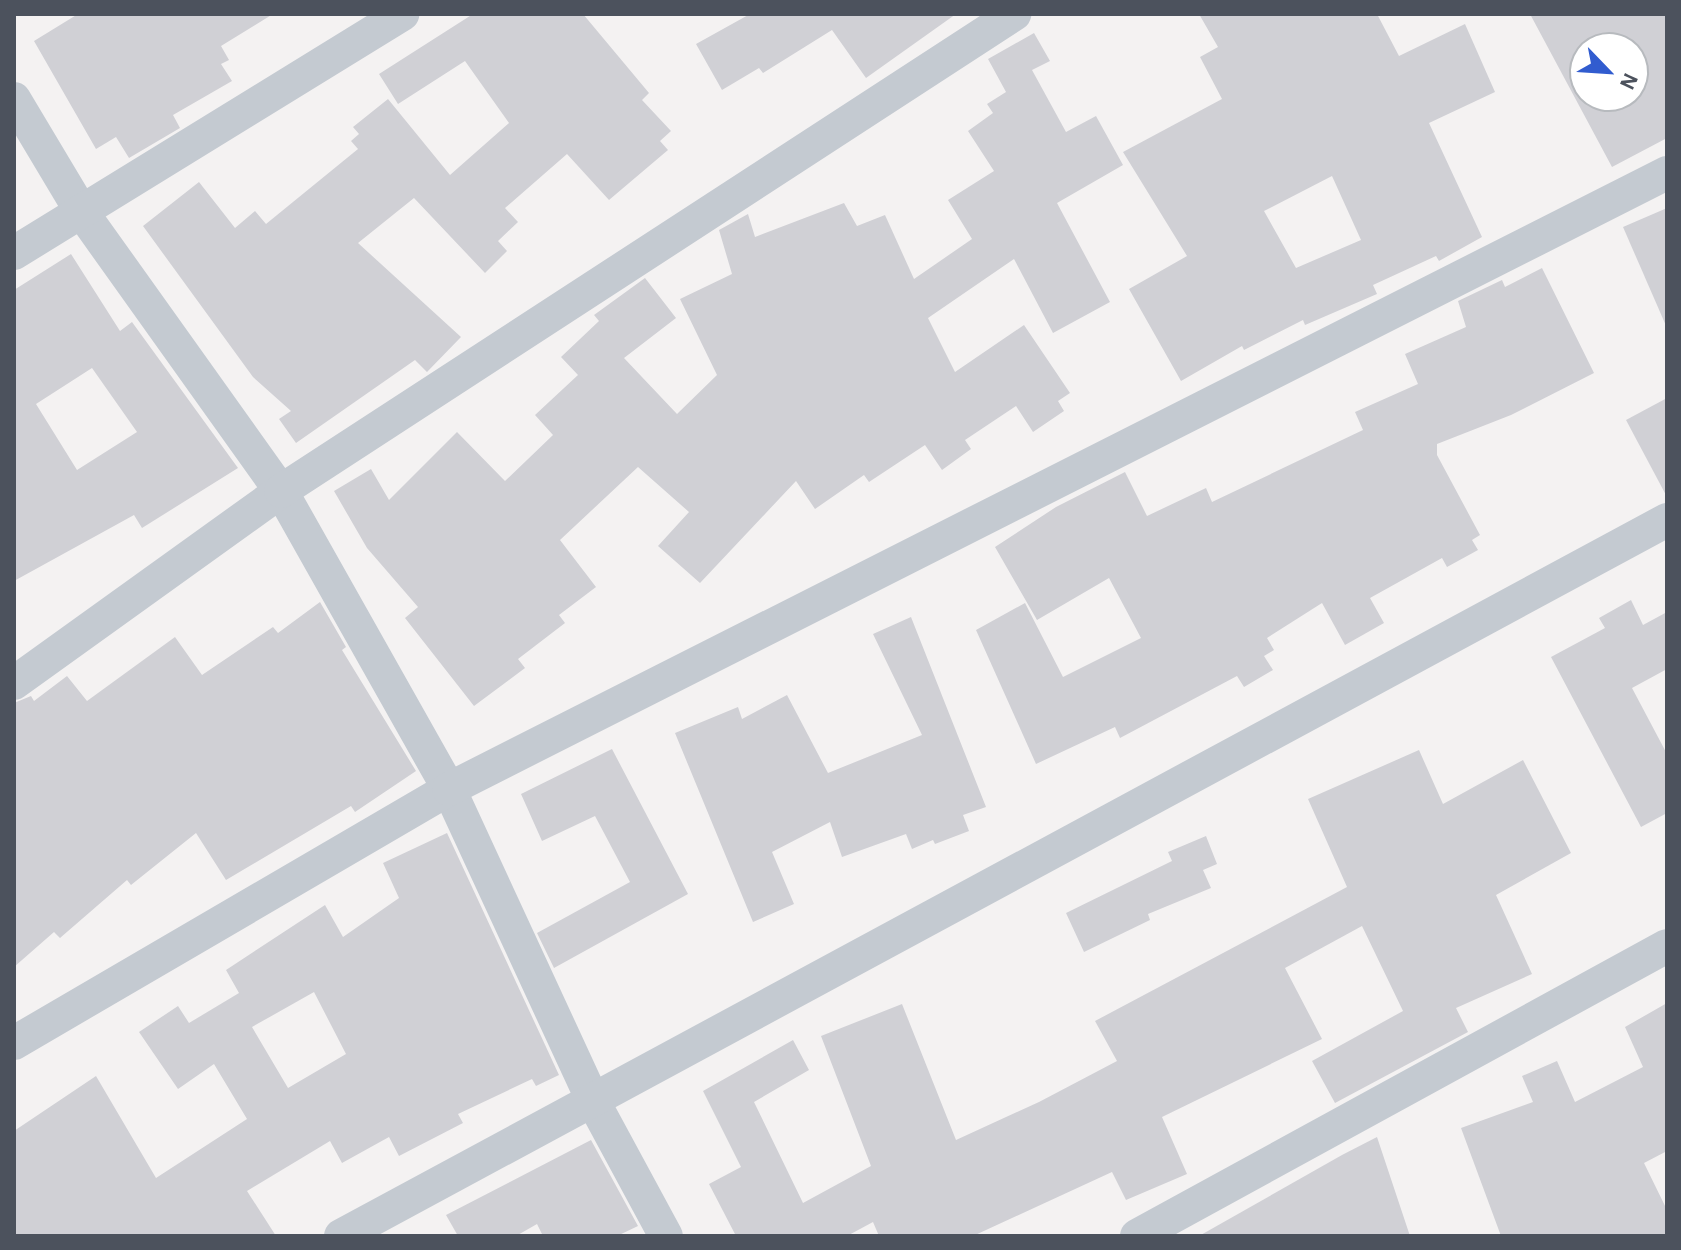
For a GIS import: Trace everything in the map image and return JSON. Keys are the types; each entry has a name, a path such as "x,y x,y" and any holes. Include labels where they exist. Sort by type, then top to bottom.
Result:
{"street":[{"path":"14,253 402,14"},
{"path":"14,683 281,491 1014,14"},
{"path":"14,99 81,211 281,491 449,789 594,1103 666,1236"},
{"path":"14,1043 449,789 1667,173"},
{"path":"341,1236 594,1103 1667,520"},
{"path":"1137,1236 1667,946"}],"building":[{"path":"78,14 273,14 221,46 229,60 221,64 232,81 173,115 180,128 129,158 116,137 96,149 34,41"},
{"path":"473,14 583,14 649,93 642,100 671,131 660,141 668,150 609,200 567,154 505,208 518,222 498,241 507,251 485,273 414,198 358,243 461,337 427,372 415,360 296,443 279,419 291,411 253,377 143,226 199,182 235,228 255,211 266,224 358,149 351,141 359,134 353,127 388,99 450,175 509,123 465,61 398,104 379,74"},
{"path":"750,14 956,14 866,78 832,30 763,73 759,68 722,90 696,44"},
{"path":"1199,14 1377,14 1399,56 1465,24 1495,92 1429,123 1482,237 1439,261 1436,256 1373,285 1377,294 1305,325 1303,320 1244,350 1242,346 1181,381 1129,289 1187,256 1123,152 1222,99 1200,57 1218,47","holes":["1332,176 1361,240 1296,268 1264,211"]},
{"path":"1530,14 1667,14 1667,138 1612,167 1583,112 1649,112 1649,32 1569,32 1569,87"},
{"path":"1034,33 1050,61 1032,70 1066,132 1096,116 1123,165 1057,203 1110,302 1053,333 1014,259 928,318 955,372 1024,325 1070,393 1058,401 1064,411 1033,432 1016,406 965,440 971,449 942,470 925,445 869,482 864,475 815,509 796,481 700,583 658,546 689,512 638,467 560,540 596,587 559,615 565,623 518,659 525,668 474,706 405,618 418,607 367,548 334,491 371,469 389,500 457,432 505,481 553,435 535,415 578,375 561,357 599,321 594,315 645,278 676,318 624,358 677,414 717,375 680,299 732,274 719,230 748,214 755,237 844,203 857,226 885,215 914,279 972,239 948,200 994,171 968,131 993,113 987,104 1006,92 988,59"},
{"path":"1667,208 1667,328 1623,227"},
{"path":"71,254 120,331 132,322 238,468 142,528 134,515 14,581 14,290","holes":["92,368 137,432 77,470 36,404"]},
{"path":"1542,268 1594,373 1511,415 1437,444 1437,455 1480,535 1472,540 1478,550 1447,567 1442,558 1370,598 1384,623 1345,645 1322,603 1267,638 1274,650 1264,656 1273,670 1244,687 1237,676 1120,738 1115,727 1036,764 976,630 1025,603 1063,677 1141,638 1109,578 1037,620 995,547 1056,507 1125,472 1147,516 1206,488 1212,502 1363,430 1355,412 1418,384 1405,354 1466,327 1458,301 1502,280 1505,287"},
{"path":"1667,398 1667,497 1626,420"},
{"path":"1631,600 1643,625 1667,612 1667,669 1632,688 1667,754 1667,813 1641,827 1551,657 1605,628 1599,618"},
{"path":"320,602 346,647 342,650 416,771 355,812 351,806 226,880 196,833 131,885 127,880 60,938 54,932 14,967 14,703 31,696 34,701 67,676 87,701 175,637 202,675 273,627 278,633"},
{"path":"911,617 986,807 963,815 969,831 935,844 933,840 912,849 906,834 842,857 830,822 772,852 794,904 753,922 675,733 738,707 742,719 787,695 828,773 922,735 873,634"},
{"path":"612,749 688,894 554,968 537,933 630,882 595,816 542,841 521,794"},
{"path":"1419,750 1443,804 1523,760 1571,853 1496,895 1532,974 1456,1008 1468,1032 1335,1103 1312,1061 1403,1011 1362,926 1285,968 1322,1039 1162,1117 1187,1174 1126,1200 1112,1172 973,1236 879,1236 873,1222 847,1236 736,1236 709,1184 741,1167 703,1091 793,1040 809,1070 754,1102 803,1203 871,1166 821,1036 902,1004 956,1140 1039,1102 1117,1061 1095,1021 1347,887 1308,799"},
{"path":"447,833 559,1075 536,1086 532,1079 458,1114 463,1123 399,1156 389,1137 342,1163 330,1141 247,1191 276,1236 14,1236 14,1131 96,1076 156,1178 247,1119 214,1064 178,1089 139,1032 178,1006 189,1023 239,993 226,970 325,905 343,937 399,898 383,863","holes":["314,992 346,1054 288,1088 252,1027"]},
{"path":"1206,836 1217,864 1203,870 1211,888 1148,914 1150,920 1084,952 1066,913 1172,861 1168,852"},
{"path":"1667,1003 1667,1151 1644,1163 1667,1210 1667,1236 1501,1236 1461,1128 1533,1102 1522,1076 1557,1061 1575,1102 1643,1067 1625,1027"},
{"path":"1377,1137 1410,1236 1199,1236 1342,1155"},
{"path":"591,1140 638,1226 617,1236 543,1236 537,1224 516,1236 458,1236 446,1215"}]}
